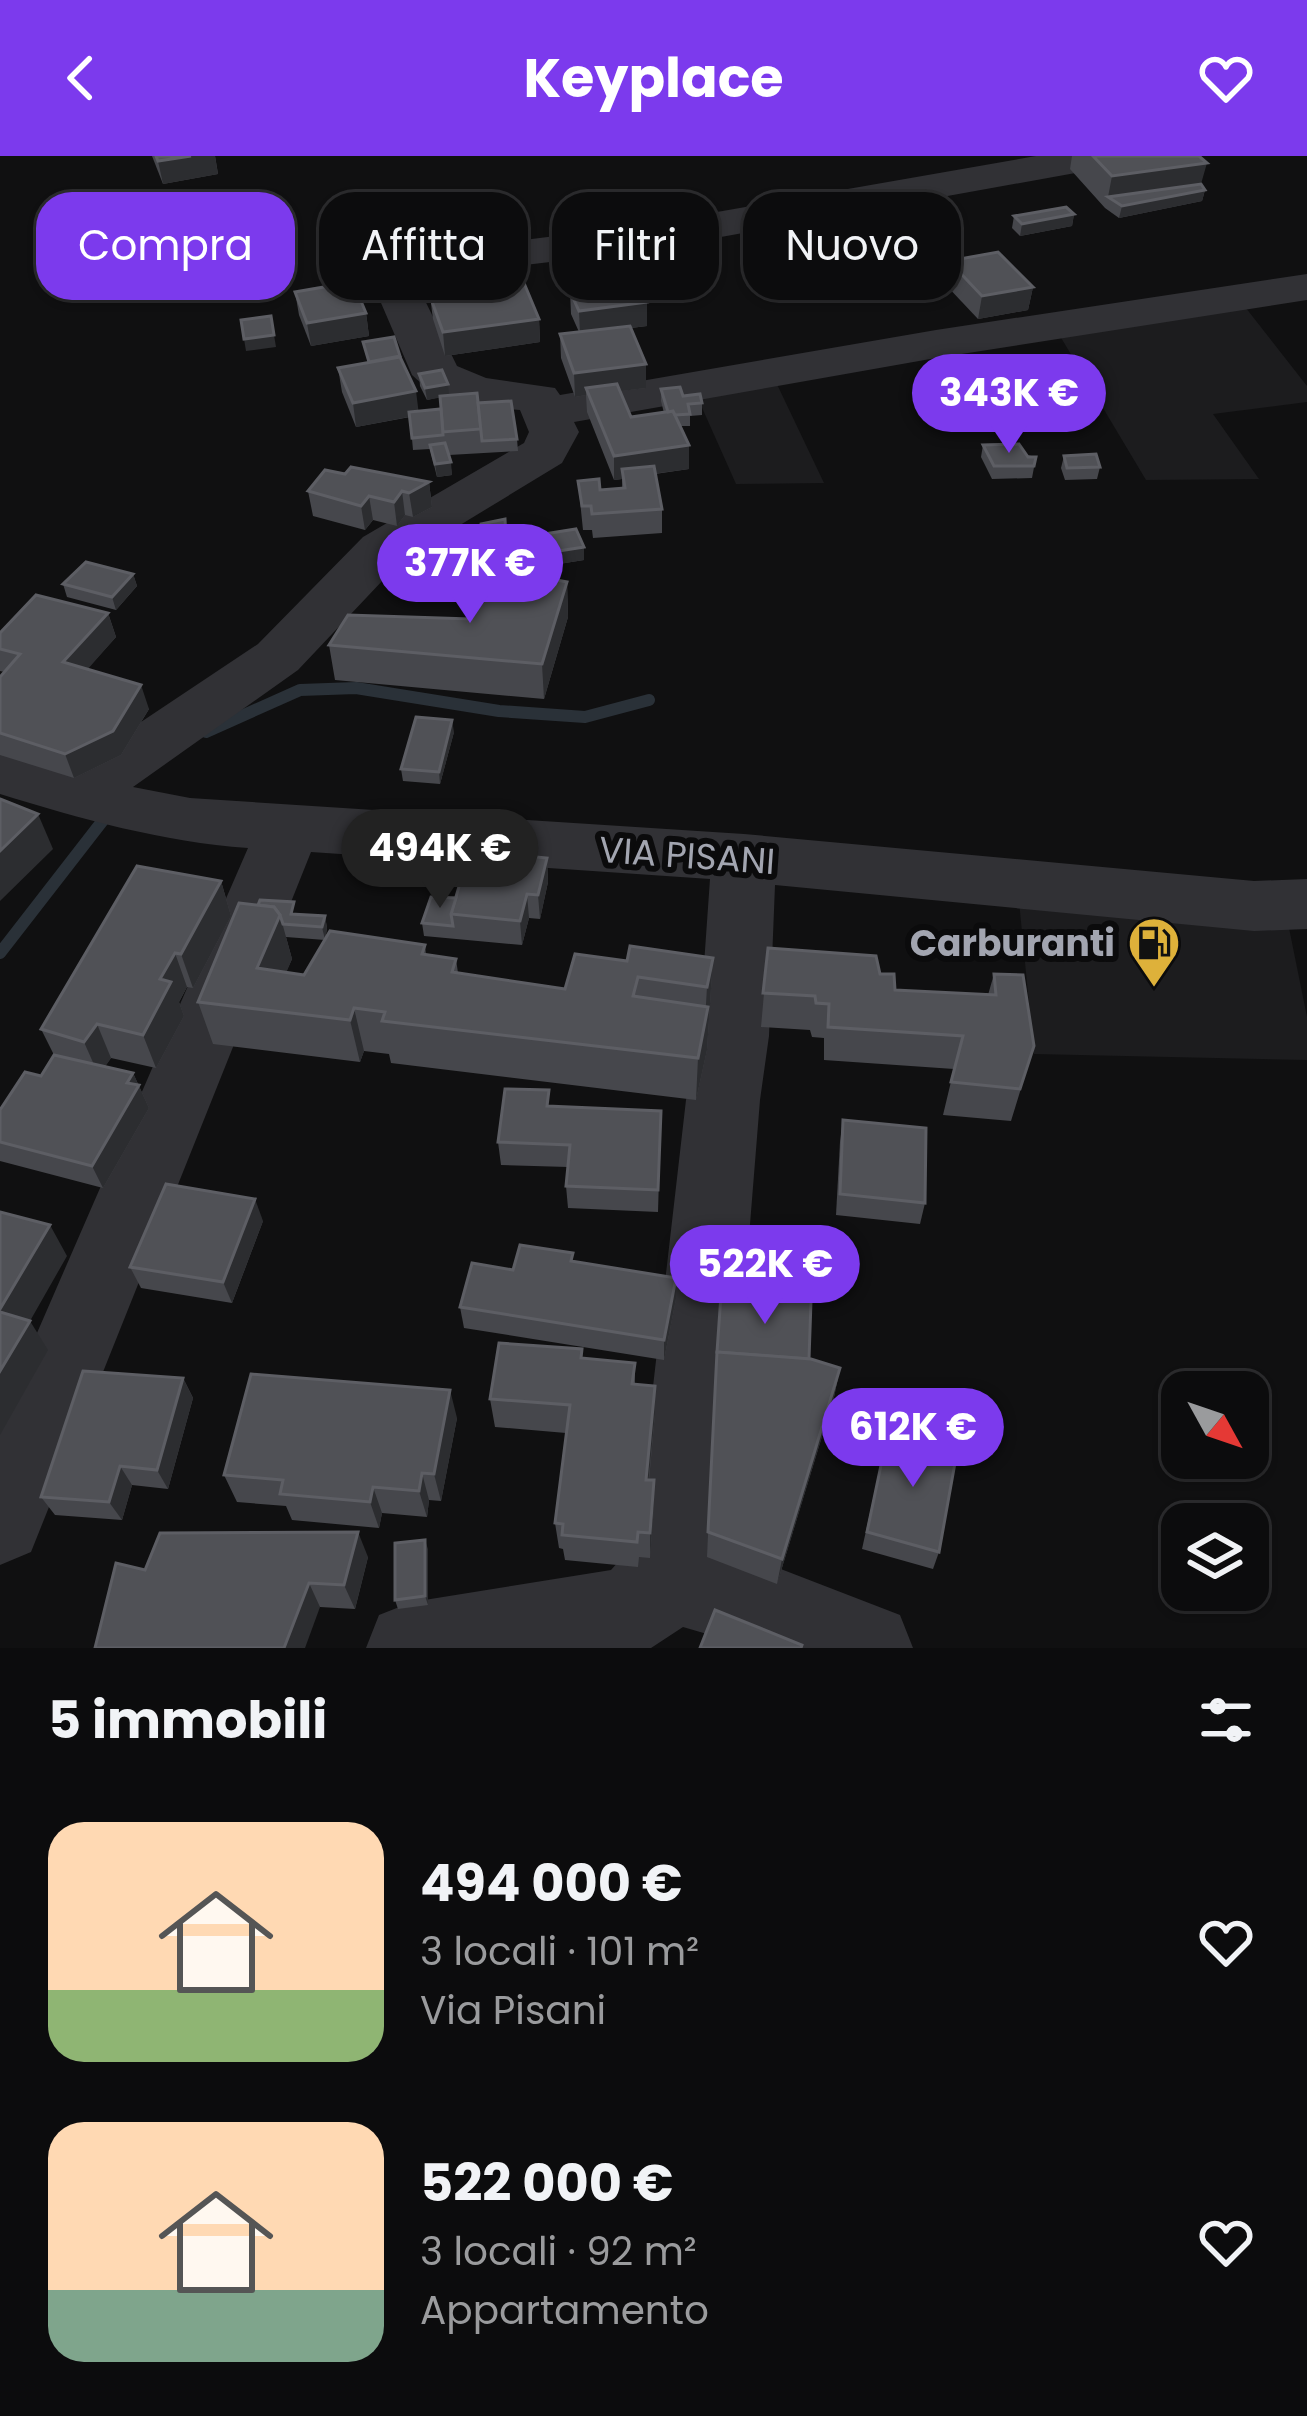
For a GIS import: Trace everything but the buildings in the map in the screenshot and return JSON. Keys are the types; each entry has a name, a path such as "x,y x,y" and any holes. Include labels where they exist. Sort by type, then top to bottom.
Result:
{"street":[{"path":"112,805 109,773 278,657 382,549 544,452 554,433 538,398 477,391 440,376 429,365 388,268 643,238 1102,156"},
{"path":"548,412 912,348 1307,287"},
{"name":"VIA PISANI","path":"0,772 112,805 190,821 744,858 1254,906 1307,904"},
{"path":"0,1521 290,825"},
{"path":"412,1648 625,1613 651,1600 668,1578 679,1550 719,1133 734,1036 744,858"},
{"path":"668,1578 739,1596 867,1648"}],"shaded area":[{"path":"1242,303 1307,386 1307,402 1213,414 1259,479 1146,480 1057,331"},
{"path":"774,378 824,483 736,484 695,392"},
{"path":"1018,891 1286,913 1307,1017 1307,1060 1034,1054"}],"waterway":[{"path":"206,732 300,690 356,688 499,711 585,717 649,700"},
{"path":"0,953 111,810"}],"place":[{"name":"Carburanti","path":"1154,989"}]}
